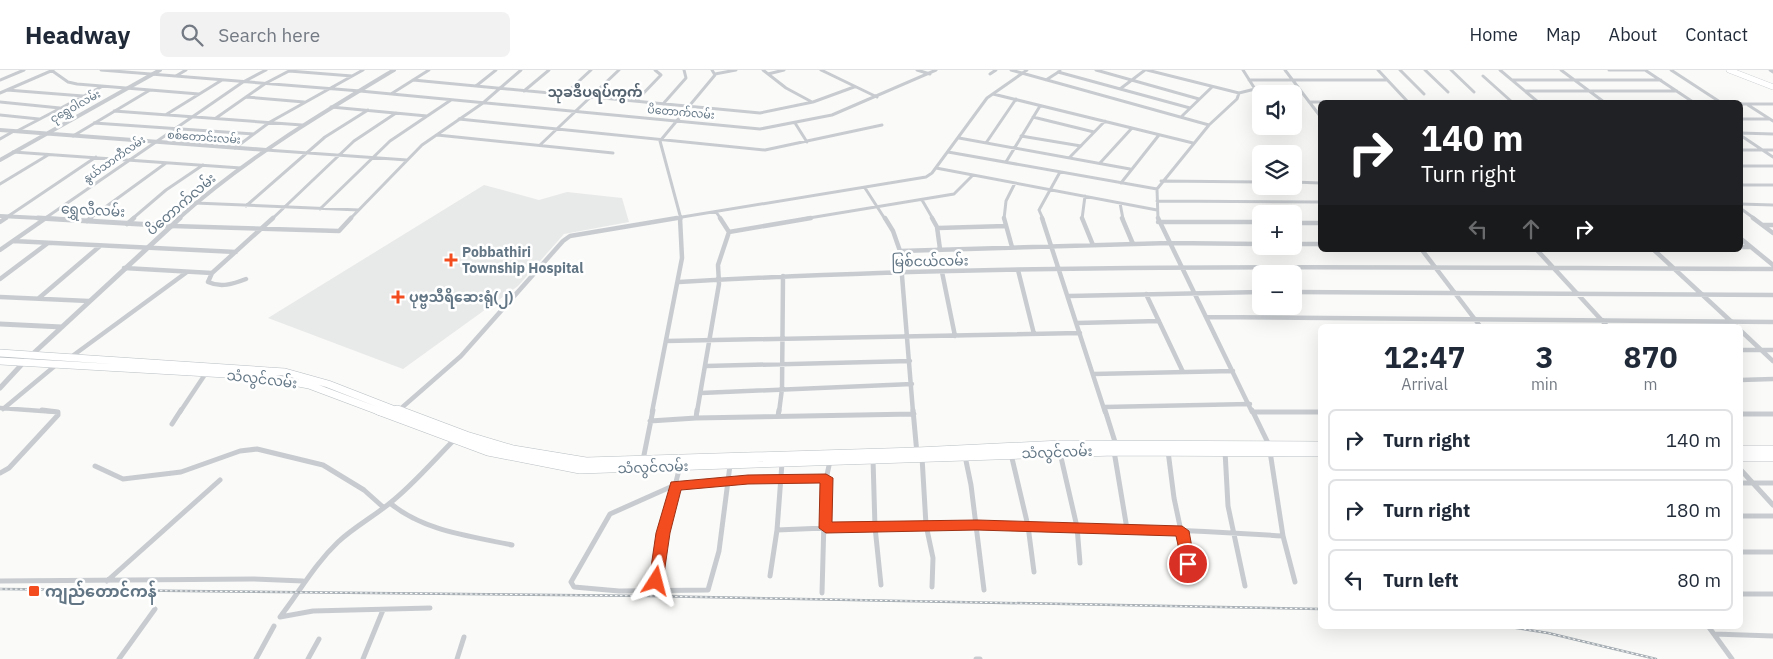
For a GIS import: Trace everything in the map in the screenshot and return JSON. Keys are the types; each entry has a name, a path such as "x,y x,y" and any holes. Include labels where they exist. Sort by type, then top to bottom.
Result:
{"main road":[{"path":"1729,70 1773,85"},
{"path":"1737,70 1773,85"},
{"path":"0,353 93,359 107,363"},
{"name":"သံလွင်လမ်း","path":"0,361 86,365 107,363 285,372 318,379 394,414 488,451 579,462 965,456 1115,448 1168,451 1225,451 1318,446"},
{"name":"သံလွင်လမ်း","path":"107,363 288,380 493,444 523,456 580,469 873,459 1000,447 1269,448 1318,452"},
{"path":"1743,450 1773,450"},
{"path":"1743,457 1773,457"}],"street":[{"path":"0,80 24,70"},
{"path":"0,93 52,70 68,82 199,94"},
{"name":"ပိတောက်လမ်း","path":"101,70 360,91 760,129 832,115 936,70"},
{"path":"126,73 132,70"},
{"name":"ငုရွှေဝါလမ်း","path":"0,160 44,133 160,70"},
{"path":"174,77 186,70"},
{"name":"နွယ်သာကီလမ်း","path":"0,250 172,130 243,82 266,70"},
{"path":"330,74 338,70"},
{"path":"235,148 270,122 362,70"},
{"name":"ပိတောက်လမ်း","path":"0,388 24,362 195,204 241,168 302,125 394,70"},
{"path":"391,94 428,70"},
{"path":"476,86 496,70"},
{"path":"195,204 359,210 407,160 437,135 483,103 521,70"},
{"path":"524,91 549,70"},
{"path":"564,95 591,70"},
{"path":"540,145 619,70"},
{"path":"636,102 661,75 655,70"},
{"path":"662,104 686,78 684,70"},
{"path":"662,139 713,72 736,70"},
{"path":"763,70 786,88 813,102"},
{"path":"768,74 784,70"},
{"path":"821,70 877,97"},
{"path":"917,70 930,74"},
{"path":"990,74 996,70"},
{"path":"1011,70 1209,125"},
{"path":"394,414 461,356 563,241 570,236 926,177 936,168 987,98 1027,70"},
{"path":"1096,70 1200,99"},
{"path":"1120,88 1146,70 1238,93 1252,90"},
{"path":"1243,70 1253,85"},
{"path":"1285,70 1296,85"},
{"path":"1378,70 1406,100"},
{"path":"1400,70 1424,94"},
{"path":"1425,70 1448,92"},
{"path":"1451,70 1474,92"},
{"path":"1500,70 1535,100"},
{"path":"1561,70 1601,100"},
{"path":"1609,70 1646,70 1691,100"},
{"path":"1671,70 1717,100"},
{"path":"216,118 266,84 290,71 352,76"},
{"path":"1046,80 1060,71 1190,108"},
{"path":"1483,76 1510,100"},
{"path":"166,115 222,80"},
{"path":"413,80 760,113 813,102 854,87"},
{"path":"1249,80 1387,80"},
{"path":"1512,80 1660,80"},
{"path":"0,139 103,86"},
{"path":"1180,117 1212,87"},
{"path":"7,90 83,96"},
{"path":"73,136 152,90"},
{"path":"1524,91 1677,91"},
{"path":"1238,93 1237,99 1192,143 1161,182 1157,189 1158,222 1254,412 1269,448 1283,536 1295,582"},
{"path":"1302,93 1318,113"},
{"path":"993,94 1192,143"},
{"path":"246,97 305,102"},
{"path":"320,209 390,141 452,100"},
{"path":"986,143 1016,100"},
{"path":"0,102 62,108"},
{"path":"1309,102 1318,102"},
{"path":"1743,104 1773,104"},
{"path":"1747,104 1771,120"},
{"path":"1006,162 1040,106"},
{"path":"331,107 427,116"},
{"path":"246,206 326,137 368,110"},
{"path":"114,112 194,116 302,125"},
{"path":"246,279 229,285 218,286 208,282 212,273 286,207 354,141 396,113"},
{"path":"0,116 40,119"},
{"path":"1033,117 1094,132"},
{"path":"459,119 765,150 882,125"},
{"path":"1743,119 1771,120"},
{"path":"1070,157 1104,121"},
{"path":"94,123 172,130 254,134"},
{"path":"795,123 807,142"},
{"path":"1100,163 1132,128"},
{"name":"စစ်တောင်းလမ်း","path":"0,130 153,143 407,160"},
{"path":"1743,134 1773,134"},
{"path":"437,135 613,153"},
{"path":"1121,183 1130,168 1159,135"},
{"path":"1021,136 1081,146"},
{"path":"1743,136 1773,158"},
{"path":"959,138 1130,168"},
{"path":"642,461 679,282 682,258 680,217 662,139"},
{"path":"1743,150 1773,150"},
{"path":"13,152 241,168"},
{"path":"948,152 1157,189"},
{"path":"0,184 49,154"},
{"path":"0,222 96,157"},
{"path":"87,221 166,163"},
{"path":"127,224 166,190 203,166"},
{"path":"1743,166 1773,166"},
{"path":"936,168 1157,210"},
{"path":"1060,172 1039,210 1053,246 1104,407 1115,448 1127,529"},
{"path":"729,232 954,194 973,175"},
{"path":"1161,182 1252,182"},
{"path":"1302,182 1318,182"},
{"path":"1012,247 1003,208 1015,183"},
{"path":"1743,185 1773,185"},
{"path":"866,188 893,231 900,251 918,456 926,525 933,558 932,587"},
{"path":"1085,196 1081,217 1093,245"},
{"path":"922,200 938,228 940,249"},
{"path":"1157,201 1318,202"},
{"path":"1120,203 1120,213 1134,244"},
{"path":"1743,206 1773,205"},
{"path":"1743,209 1773,233"},
{"name":"ရွှေလီလမ်း","path":"0,216 127,224 334,232 341,230 359,210"},
{"path":"696,418 719,284 717,280 729,232 716,212"},
{"path":"1158,222 1252,222"},
{"path":"1302,222 1318,223"},
{"path":"1762,225 1773,225"},
{"path":"938,228 1006,226"},
{"path":"1743,240 1773,265"},
{"path":"13,242 236,252"},
{"path":"0,279 48,243"},
{"path":"900,251 1169,243 1252,244"},
{"path":"1302,244 1318,244"},
{"path":"39,298 100,246"},
{"path":"1743,246 1750,246"},
{"path":"1424,252 1478,324"},
{"path":"1539,252 1605,324"},
{"path":"1656,252 1734,324"},
{"path":"124,268 212,273"},
{"name":"မြစ်ငယ်လမ်း","path":"679,282 783,276 1182,268 1773,269"},
{"path":"1018,270 1034,334"},
{"path":"71,357 187,272"},
{"path":"942,272 955,336"},
{"path":"778,416 782,389 783,276"},
{"path":"1068,296 1252,292"},
{"path":"1302,292 1773,295"},
{"path":"1146,294 1183,372"},
{"path":"0,297 89,301"},
{"path":"1207,317 1602,320 1734,324 1773,322"},
{"path":"1077,323 1159,321"},
{"path":"0,324 62,327"},
{"path":"666,340 908,338 1080,332"},
{"path":"1743,333 1773,361"},
{"path":"1743,350 1773,350"},
{"path":"706,366 910,360"},
{"path":"2,409 58,364"},
{"path":"1093,374 1233,371"},
{"path":"172,424 206,373"},
{"path":"1743,380 1773,380"},
{"path":"701,393 912,384"},
{"path":"1104,407 1250,404"},
{"path":"0,473 9,468 58,415 58,412 54,411 2,409"},
{"path":"1254,412 1318,412"},
{"path":"650,421 696,418 914,414"},
{"path":"1743,414 1773,414"},
{"path":"430,608 313,611 280,617 300,591 303,581 337,543 364,520 390,502 455,439"},
{"path":"95,466 123,479 181,472 240,451 257,449 323,465 364,490 383,507"},
{"path":"1168,451 1174,498 1188,564"},
{"path":"1225,451 1225,471 1232,532 1245,586"},
{"path":"1060,452 1077,527 1080,563"},
{"path":"1011,454 1028,526 1034,572"},
{"path":"965,456 977,525 984,590"},
{"path":"873,459 875,526 881,585"},
{"path":"822,593 826,528 826,478 830,461"},
{"path":"770,576 777,530 782,463"},
{"path":"730,464 728,480 712,584 708,590 619,591 574,587 571,582 610,514 675,485 728,480 826,478"},
{"path":"654,591 663,533 680,466"},
{"path":"1743,472 1773,505"},
{"path":"107,581 136,553 220,480"},
{"path":"1743,483 1773,483"},
{"path":"390,502 398,512 416,521 512,545"},
{"path":"1743,516 1773,516"},
{"path":"777,530 875,526 977,525 1232,532 1283,536"},
{"path":"1743,552 1773,552"},
{"path":"0,581 244,579 303,581"},
{"path":"1743,594 1773,594"},
{"path":"119,659 155,609"},
{"path":"363,659 383,610"},
{"path":"256,659 274,626"},
{"path":"1710,629 1732,659"},
{"path":"1714,634 1773,636"},
{"path":"457,659 464,637"},
{"path":"308,659 319,639"},
{"path":"976,659 980,658"}],"shaded area":[{"name":"Pobbathiri Township Hospital","path":"484,185 539,200 567,192 622,198 629,222 564,234 518,286 403,369 268,318"}],"railway":[{"path":"0,589 651,596 1318,609"},
{"path":"1523,629 1548,633 1656,659"}],"place":[{"name":"Pobbathiri Township Hospital","path":"451,260"},
{"name":"ပုဗ္ဗသီရိဆေးရုံ(၂)","path":"398,297"},
{"name":"ကျည်တောင်ကန်","path":"34,591"}],"district":[{"name":"သုခဒီပရပ်ကွက်","path":"595,92"}],"route":[{"path":"656,581 663,533 675,485 748,479 826,478 826,528 977,525 1100,527 1182,531 1188,564"}]}
